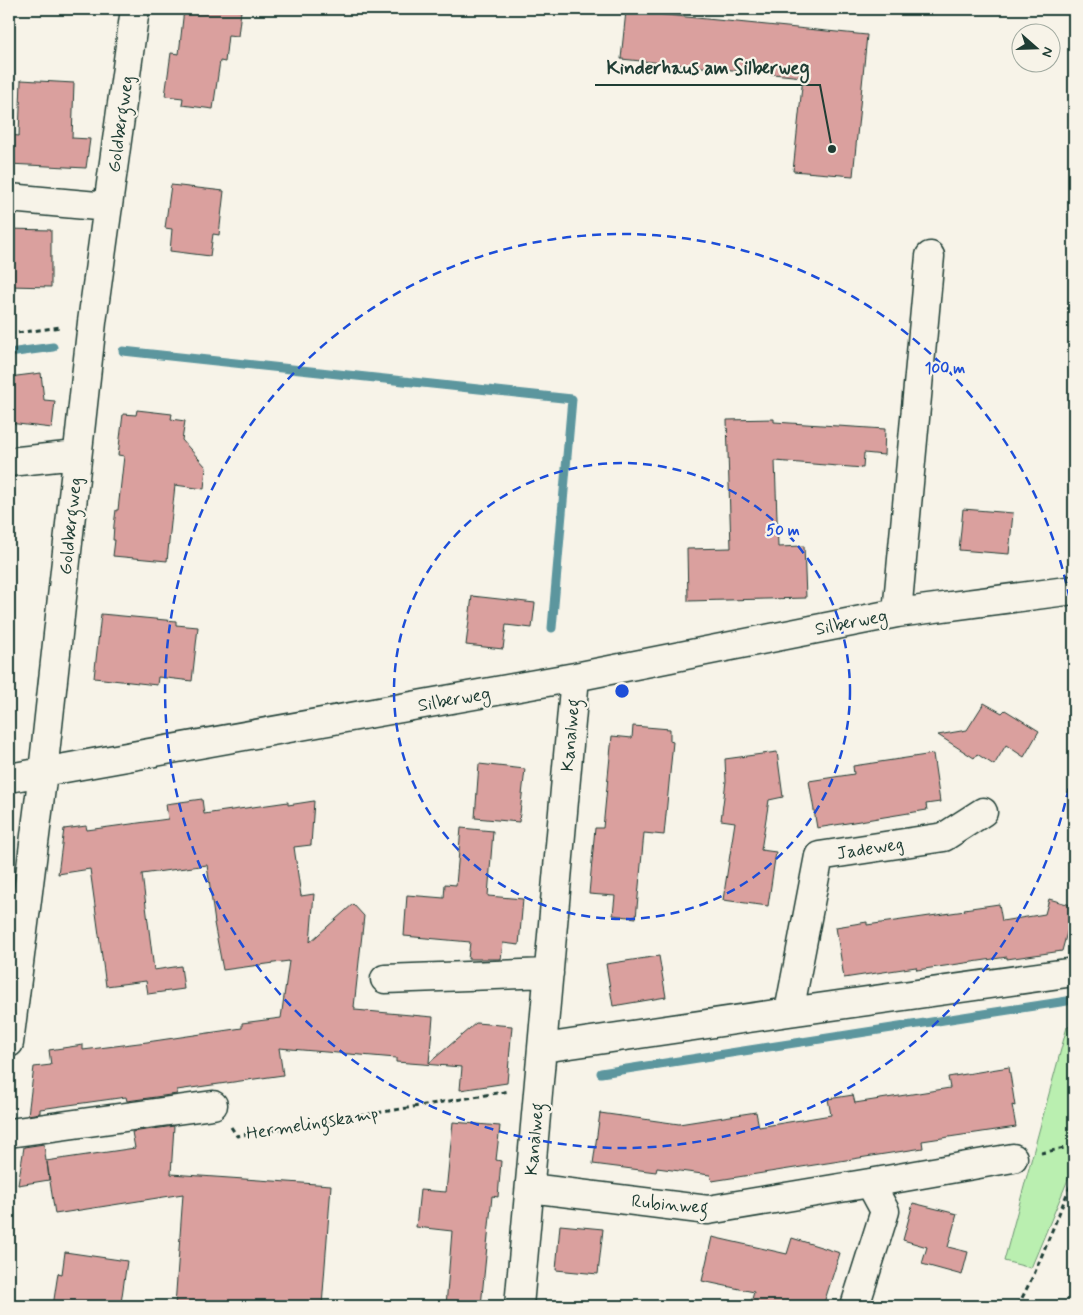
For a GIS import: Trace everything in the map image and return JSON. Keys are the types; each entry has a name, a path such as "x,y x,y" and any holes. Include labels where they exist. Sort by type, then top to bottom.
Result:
{"street":[{"name":"Goldbergweg","path":"9,1043 43,772 92,322 135,9"},
{"path":"9,198 108,207"},
{"name":"Silberweg","path":"897,613 930,256"},
{"path":"9,462 77,455"},
{"name":"Silberweg","path":"9,778 575,678 897,613 1074,590"},
{"name":"Kanalweg","path":"519,1306 575,678"},
{"name":"Jadeweg","path":"789,1012 819,856 944,837 983,812"},
{"path":"543,1048 1074,972"},
{"path":"385,979 549,973"},
{"path":"9,1133 214,1105"},
{"name":"Rubinweg","path":"530,1188 708,1210 1013,1158"},
{"path":"855,1306 885,1211 870,1182"}],"path":[{"path":"9,334 92,322"},
{"name":"Hermelingskamp","path":"214,1105 237,1136 539,1086"},
{"path":"1018,1306 1035,1272 1074,1177"}],"green space":[{"path":"1074,1026 1074,1161 1072,1170 1031,1268 1004,1261 1067,1027"}],"building":[{"path":"184,9 241,11 238,36 228,35 225,62 220,61 213,109 182,105 183,98 165,96 171,53 179,54"},
{"path":"626,11 867,35 853,176 793,171 803,77 621,59"},
{"path":"21,80 74,83 72,138 90,139 86,168 9,164 9,135 19,136"},
{"path":"171,185 224,191 219,235 213,234 210,256 170,251 172,229 165,228"},
{"path":"9,229 51,230 51,287 9,286"},
{"path":"41,373 44,400 55,401 52,428 9,423 9,377"},
{"path":"137,410 172,414 171,419 185,421 182,440 206,467 204,489 175,485 167,561 113,556 114,525 116,510 118,510 124,456 118,455 123,414 136,415"},
{"path":"774,419 774,422 885,429 884,455 864,453 863,468 775,461 778,547 804,546 806,598 688,601 687,549 731,548 727,420"},
{"path":"963,509 1013,513 1009,554 959,550"},
{"path":"472,596 535,603 532,628 506,625 503,649 466,645"},
{"path":"101,614 176,621 176,625 198,627 192,681 158,677 157,685 94,678"},
{"path":"984,703 1002,713 1005,710 1039,731 1024,757 1006,745 994,765 977,754 974,758 938,735 967,730"},
{"path":"633,726 670,729 670,741 673,742 664,835 644,833 636,918 613,915 615,896 589,894 595,828 603,828 612,736 632,738"},
{"path":"777,752 783,797 769,800 761,850 776,852 768,906 723,900 735,822 721,820 726,781 725,759"},
{"path":"933,754 940,802 926,804 927,810 817,828 809,781 854,774 853,766"},
{"path":"479,764 525,769 519,822 475,818"},
{"path":"202,799 204,814 288,802 288,805 314,801 311,845 294,847 301,896 314,894 310,942 353,904 364,916 355,1010 433,1017 429,1063 476,1023 512,1026 507,1083 460,1090 462,1067 396,1062 396,1058 279,1048 283,1075 177,1090 177,1094 127,1101 126,1097 40,1109 40,1113 28,1115 34,1067 51,1065 49,1050 83,1045 83,1050 147,1042 242,1028 242,1023 281,1018 289,961 223,970 214,923 207,865 142,874 154,970 181,966 184,989 148,994 146,981 106,986 90,869 58,874 64,829 86,826 87,830 168,819 166,804"},
{"path":"461,828 493,831 488,896 523,899 519,945 503,943 501,959 468,959 470,942 404,936 407,895 444,898 445,884 456,885"},
{"path":"1049,899 1074,906 1062,951 917,970 916,967 844,978 836,927 867,922 867,925 965,911 964,909 999,904 1002,921 1045,914"},
{"path":"659,956 666,997 613,1006 606,964"},
{"path":"1009,1067 1016,1127 922,1141 923,1148 712,1181 710,1175 657,1168 656,1172 593,1164 600,1113 679,1124 756,1112 759,1127 831,1115 828,1099 853,1095 855,1103 950,1088 948,1077"},
{"path":"453,1122 500,1126 496,1160 501,1161 498,1197 492,1196 481,1306 446,1306 452,1231 416,1227 420,1190 446,1192"},
{"path":"174,1126 171,1174 331,1185 322,1306 175,1306 183,1194 55,1214 47,1162 49,1180 18,1185 24,1147 44,1144 46,1161 135,1148 132,1132"},
{"path":"913,1203 957,1214 948,1247 968,1252 962,1275 922,1264 927,1247 903,1240"},
{"path":"560,1225 603,1229 598,1274 556,1270"},
{"path":"712,1237 787,1254 792,1238 840,1253 823,1306 750,1306 754,1292 702,1281"},
{"path":"65,1252 127,1261 121,1303 111,1301 111,1306 53,1306 58,1273 62,1274"}],"waterway":[{"path":"9,353 53,347"},
{"path":"123,351 572,399 552,628"},
{"path":"601,1073 1067,1001"}],"place":[{"name":"Kinderhaus am Silberweg","path":"832,149"}]}
